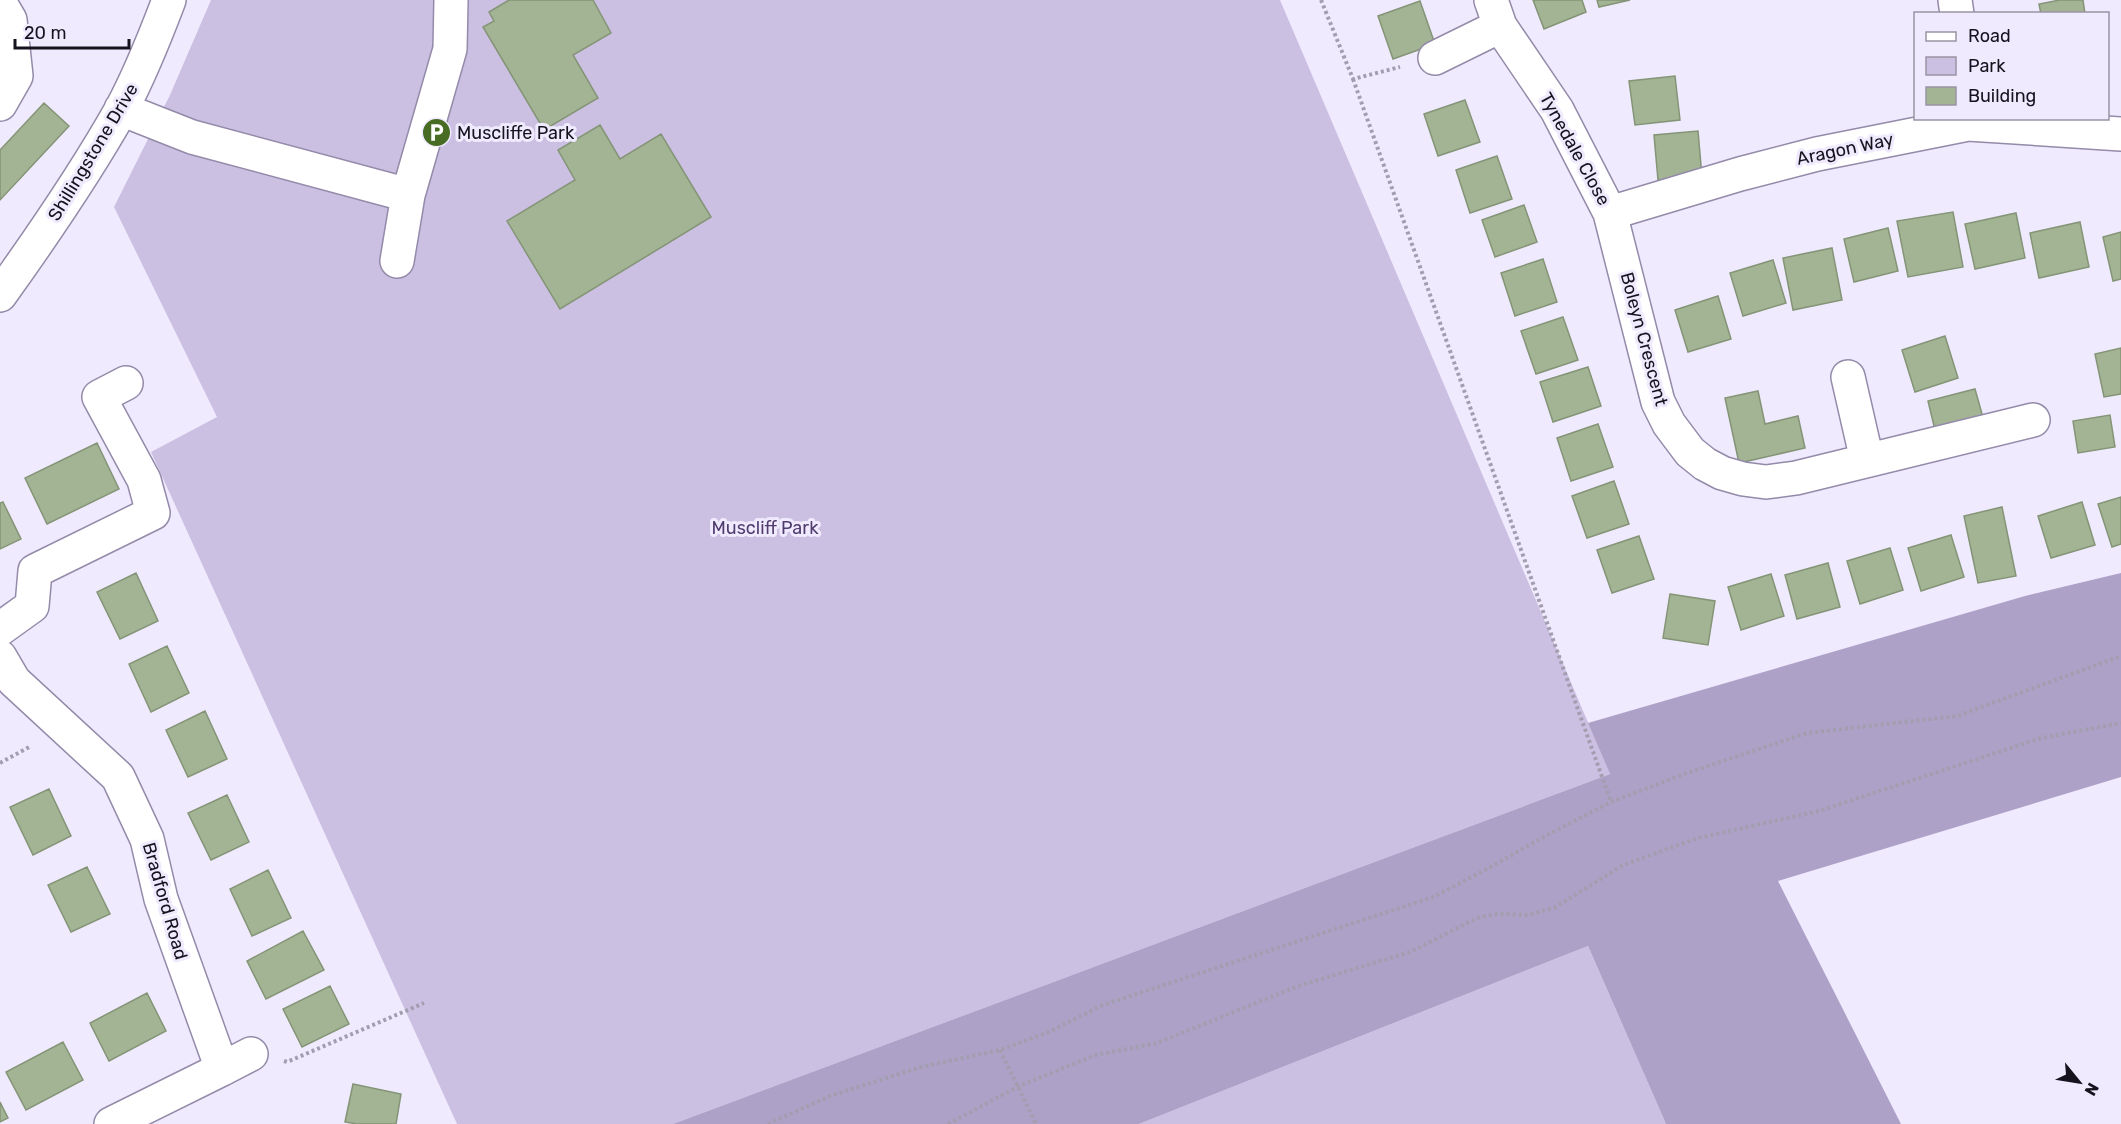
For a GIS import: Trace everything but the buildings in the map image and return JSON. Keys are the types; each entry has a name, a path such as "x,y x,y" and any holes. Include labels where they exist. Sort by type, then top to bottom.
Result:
{"street":[{"name":"Shillingstone Drive","path":"0,295 58,214 121,109 145,61 169,0"},
{"path":"397,261 408,195 450,49 451,0"},
{"path":"0,3 10,20 16,76 0,104"},
{"name":"Tynedale Close","path":"1436,58 1496,13 1557,110 1610,213"},
{"path":"121,109 192,137 408,195"},
{"name":"Aragon Way","path":"1610,213 1740,174 1967,121 2121,134"},
{"name":"Boleyn Crescent","path":"1610,213 1658,402 1669,424 1690,452 1705,464 1743,479 1766,482 1796,478 2033,420"},
{"path":"1848,377 1867,460"},
{"path":"0,629 32,606 35,571 153,513 144,480 99,397 126,383"},
{"name":"Bradford Road","path":"0,657 14,681 118,777 147,839 161,899 222,1069"},
{"path":"111,1124 251,1054"}],"path":[{"path":"1321,0 1353,79 1611,802"},
{"path":"1353,79 1436,58"},
{"path":"768,1124 830,1096 921,1067 1000,1050 1049,1032 1103,1005 1433,897 1611,802 1688,773 1807,733 1957,716 2121,656"},
{"path":"948,1124 1019,1086 1096,1055 1157,1043 1298,986 1410,952 1477,918 1497,914 1528,915 1556,907 1623,865 1698,838 1819,811 2041,738 2121,723"},
{"path":"251,1054 287,1062 424,1002"},
{"path":"1000,1050 1036,1124"}],"green space":[{"name":"Muscliff Park","path":"211,0 1280,0 1610,774 673,1124 457,1124 151,452 217,417 114,207 170,95"},
{"path":"1588,946 1666,1124 1139,1124"}],"shaded area":[{"path":"2121,573 2121,777 1778,881 1901,1124 1666,1124 1588,946 1139,1124 673,1124 1610,774 1588,723 2025,596"}],"place":[{"name":"Muscliffe Park","path":"436,133"}]}
